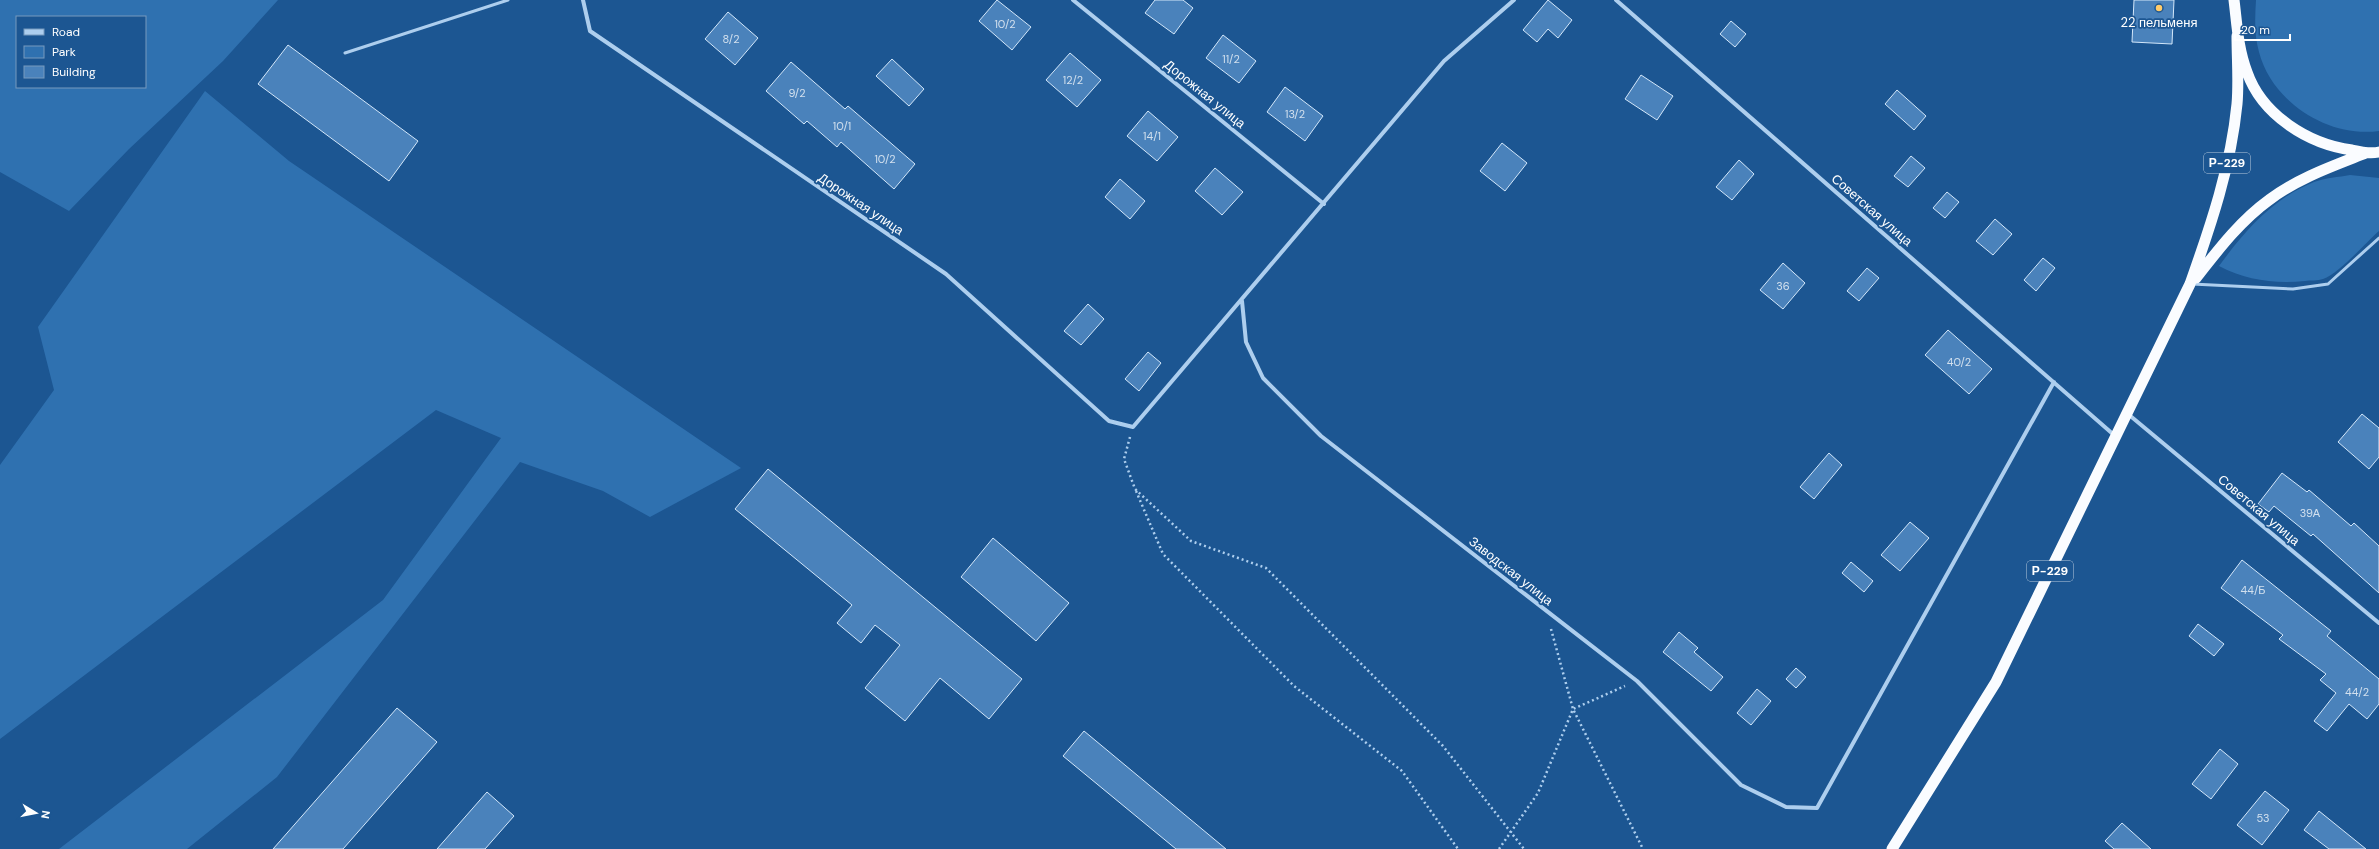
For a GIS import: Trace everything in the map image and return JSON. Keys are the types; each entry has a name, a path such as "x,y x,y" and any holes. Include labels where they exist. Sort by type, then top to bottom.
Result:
{"highway":[{"name":"Р-229","path":"1892,849 1996,682 2190,284 2213,220 2226,167 2237,103 2237,36 2234,0"},
{"name":"Р-229","path":"2236,21 2240,0"},
{"name":"Р-229","path":"2237,36 2247,73 2267,106 2295,131 2330,147 2367,152 2379,152"},
{"name":"Р-229","path":"2190,284 2230,235 2269,200 2306,178 2367,152"}],"street":[{"name":"Дорожная улица","path":"583,0 590,31 946,274 1109,421 1133,427"},
{"name":"Дорожная улица","path":"1073,0 1324,204"},
{"path":"1133,427 1242,301 1444,61 1514,0"},
{"name":"Советская улица","path":"1616,0 2115,436"},
{"name":"Заводская улица","path":"1242,301 1246,342 1264,378 1320,436 1637,680 1741,785 1786,807 1817,808 2054,382"},
{"name":"Советская улица","path":"2126,413 2379,623"}],"lane":[{"path":"345,53 508,0"},
{"path":"2190,284 2293,289 2328,284 2379,238"}],"path":[{"path":"1133,427 1124,458 1135,489 1164,554 1294,686 1402,772 1458,849"},
{"path":"1135,489 1191,541 1266,568 1443,746 1524,849"},
{"path":"1547,611 1572,709 1643,849"},
{"path":"1499,849 1538,793 1572,709 1637,680"}],"green space":[{"path":"0,0 278,0 223,61 129,149 69,211 0,172"},
{"path":"2256,0 2379,0 2379,131 2360,132 2341,129 2322,122 2305,113 2289,101 2276,86 2266,70 2259,52 2255,20"},
{"path":"205,91 289,161 741,468 650,517 603,491 520,462 277,777 187,849 59,849 383,600 501,438 436,410 0,739 0,465 54,390 38,327"},
{"path":"2350,175 2379,178 2379,231 2330,276 2316,280 2282,282 2250,278 2219,266 2260,217 2285,197 2314,182"}],"building":[{"path":"997,0 1031,27 1012,50 979,21"},
{"path":"1155,0 1183,0 1193,8 1174,34 1145,13"},
{"path":"1548,0 1572,20 1558,38 1548,29 1537,42 1523,30"},
{"path":"2134,0 2174,0 2172,44 2132,42"},
{"path":"728,12 758,38 735,65 705,39"},
{"path":"1731,21 1746,34 1735,47 1720,34"},
{"path":"1223,35 1256,61 1239,83 1206,58"},
{"path":"288,45 418,141 389,181 258,84"},
{"path":"1070,53 1101,80 1077,107 1046,80"},
{"path":"892,59 924,89 909,106 876,76"},
{"path":"791,62 845,109 848,106 915,164 894,189 841,142 837,147 807,121 804,124 766,91"},
{"path":"1641,75 1673,96 1657,120 1625,99"},
{"path":"1285,87 1323,116 1305,141 1267,112"},
{"path":"1897,90 1926,116 1914,130 1885,104"},
{"path":"1148,111 1178,137 1157,161 1127,136"},
{"path":"1502,143 1527,163 1505,191 1480,171"},
{"path":"1911,156 1925,168 1908,187 1894,176"},
{"path":"1739,160 1754,174 1732,200 1716,187"},
{"path":"1215,168 1243,192 1222,215 1195,191"},
{"path":"1120,179 1145,201 1130,219 1105,197"},
{"path":"1947,192 1959,202 1945,218 1933,208"},
{"path":"1995,219 2012,234 1993,255 1976,241"},
{"path":"2043,258 2055,268 2036,291 2024,280"},
{"path":"1783,263 1805,283 1783,309 1760,290"},
{"path":"1867,268 1879,278 1859,301 1847,291"},
{"path":"1088,304 1104,319 1081,345 1064,331"},
{"path":"1948,330 1992,369 1969,394 1925,355"},
{"path":"1148,352 1161,363 1139,391 1125,379"},
{"path":"2362,414 2379,428 2379,457 2369,469 2338,442"},
{"path":"1829,453 1842,465 1814,499 1800,487"},
{"path":"768,469 1022,679 989,719 940,678 905,721 865,688 900,645 875,625 861,643 837,623 852,605 735,509"},
{"path":"2282,473 2307,492 2309,490 2351,526 2354,523 2379,546 2379,593 2313,534 2311,536 2274,506 2269,512 2258,504"},
{"path":"1910,522 1929,538 1900,571 1881,555"},
{"path":"993,538 1069,603 1036,641 961,577"},
{"path":"2242,560 2331,631 2327,636 2379,679 2379,704 2367,719 2349,704 2327,731 2314,721 2336,693 2320,680 2326,674 2279,639 2283,635 2221,588"},
{"path":"1851,562 1873,581 1864,592 1842,573"},
{"path":"2198,624 2224,644 2214,656 2189,636"},
{"path":"1679,632 1698,648 1694,652 1723,677 1711,691 1663,652"},
{"path":"1796,668 1806,677 1796,688 1786,679"},
{"path":"1757,689 1771,701 1751,725 1737,713"},
{"path":"397,708 437,742 343,849 273,849"},
{"path":"1084,731 1226,849 1176,849 1063,756"},
{"path":"2220,749 2238,764 2211,799 2192,784"},
{"path":"2265,791 2289,810 2262,845 2237,825"},
{"path":"487,792 514,816 485,849 437,849"},
{"path":"2319,811 2366,849 2329,849 2304,830"},
{"path":"2122,823 2151,849 2114,849 2105,841"}],"place":[{"name":"22 пельменя","path":"2159,8"}]}
